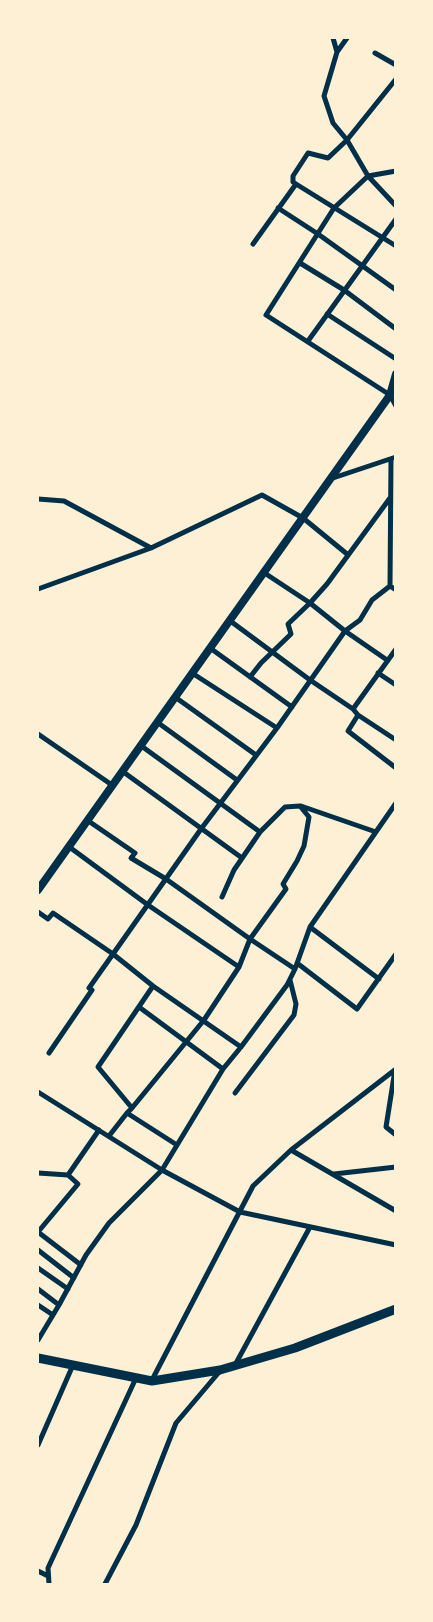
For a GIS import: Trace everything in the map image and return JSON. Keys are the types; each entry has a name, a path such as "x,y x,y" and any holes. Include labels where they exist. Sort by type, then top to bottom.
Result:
{"main road":[{"path":"38,1358 152,1381 220,1370 295,1348 396,1309"}],"street":[{"path":"332,38 337,52"},
{"path":"347,38 337,52 324,96 333,123 347,140 368,176 396,206"},
{"path":"375,53 396,65"},
{"path":"396,79 347,140 328,158 308,153 293,176 293,182 396,246"},
{"path":"396,171 368,176 334,208 266,315 390,394 396,406"},
{"path":"253,244 296,184"},
{"path":"278,208 396,290"},
{"path":"308,342 396,219"},
{"path":"300,263 344,290 396,329"},
{"path":"327,314 396,359"},
{"path":"38,890 390,394 396,374"},
{"path":"330,479 393,458 390,498 390,586"},
{"path":"38,589 151,548 262,495 302,518 347,554"},
{"path":"250,677 261,663 291,634 288,624 327,584 347,554 390,498"},
{"path":"38,499 64,501 151,548"},
{"path":"390,566 396,559"},
{"path":"263,572 310,603 345,631 387,660"},
{"path":"390,586 396,590"},
{"path":"49,1053 92,990 89,988 201,829 292,707 345,631 360,620 372,600 390,586"},
{"path":"229,620 310,680 353,709 358,715 396,740"},
{"path":"210,648 292,707"},
{"path":"353,709 396,649"},
{"path":"192,673 276,728"},
{"path":"378,673 396,685"},
{"path":"175,696 256,755"},
{"path":"358,715 348,731 396,768"},
{"path":"157,722 237,780"},
{"path":"38,734 112,785"},
{"path":"140,745 260,832"},
{"path":"122,771 242,858"},
{"path":"38,1340 86,1254 109,1224 162,1170 223,1069 290,980 310,926 396,803"},
{"path":"109,1136 204,1020 239,967 250,939 286,889 283,884 304,846 310,817 300,806"},
{"path":"222,897 234,870 260,832 285,807 300,806 376,832"},
{"path":"87,820 135,853 131,858 166,879 250,939 296,966 357,1009 396,954"},
{"path":"68,846 148,905 239,967"},
{"path":"38,912 48,919 53,913 241,1047"},
{"path":"310,926 379,979"},
{"path":"235,1093 294,1015 296,1004 290,980"},
{"path":"132,1108 98,1067 153,986"},
{"path":"139,1006 223,1069"},
{"path":"396,1069 386,1127 396,1135"},
{"path":"152,1381 253,1186 291,1150 396,1069"},
{"path":"38,1092 162,1170 240,1212 396,1244"},
{"path":"127,1113 177,1145"},
{"path":"68,1175 99,1130"},
{"path":"291,1150 396,1211"},
{"path":"333,1174 396,1167"},
{"path":"38,1173 68,1175 78,1184 38,1232 81,1265"},
{"path":"234,1366 310,1227"},
{"path":"38,1250 74,1278"},
{"path":"38,1268 68,1289"},
{"path":"38,1289 59,1305"},
{"path":"38,1305 53,1315"},
{"path":"38,1446 73,1365"},
{"path":"105,1584 136,1525 176,1423 220,1370"},
{"path":"49,1584 48,1568 136,1378"},
{"path":"38,1571 48,1576"}]}
